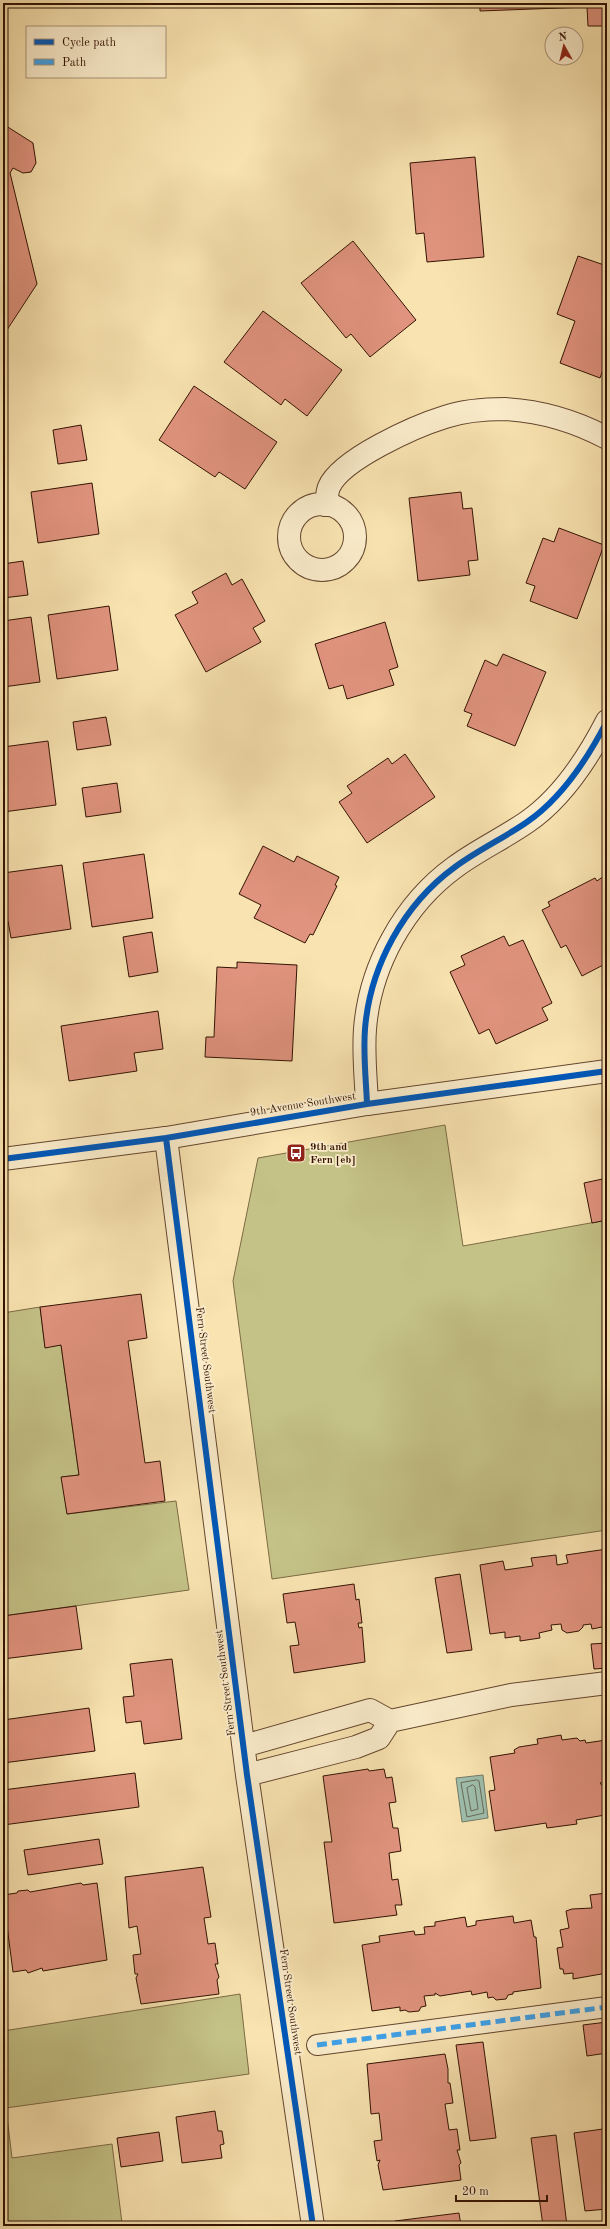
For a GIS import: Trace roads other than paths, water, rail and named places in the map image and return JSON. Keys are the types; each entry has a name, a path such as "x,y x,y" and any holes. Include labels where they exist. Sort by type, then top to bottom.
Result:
{"street":[{"path":"325,505 330,486 338,474 368,451 445,417 475,411 506,410 550,415 579,424 607,438"},
{"path":"367,1104 365,1028 374,980 391,940 405,918 427,891 453,868 485,846 527,822 548,804 591,752 606,726"},
{"name":"9th Avenue Southwest","path":"3,1159 166,1138 367,1104 607,1071"},
{"name":"Fern Street Southwest","path":"166,1138 247,1776 313,2226"},
{"path":"247,1776 323,1756 379,1738 390,1722 511,1695 607,1683"},
{"path":"244,1746 370,1710 390,1722"},
{"path":"315,1725 323,1756"},
{"path":"317,2045 607,2008"}],"water":[{"path":"483,1775 488,1818 462,1822 456,1778"}],"place":[{"name":"9th and Fern [eb]","path":"296,1153"}]}
